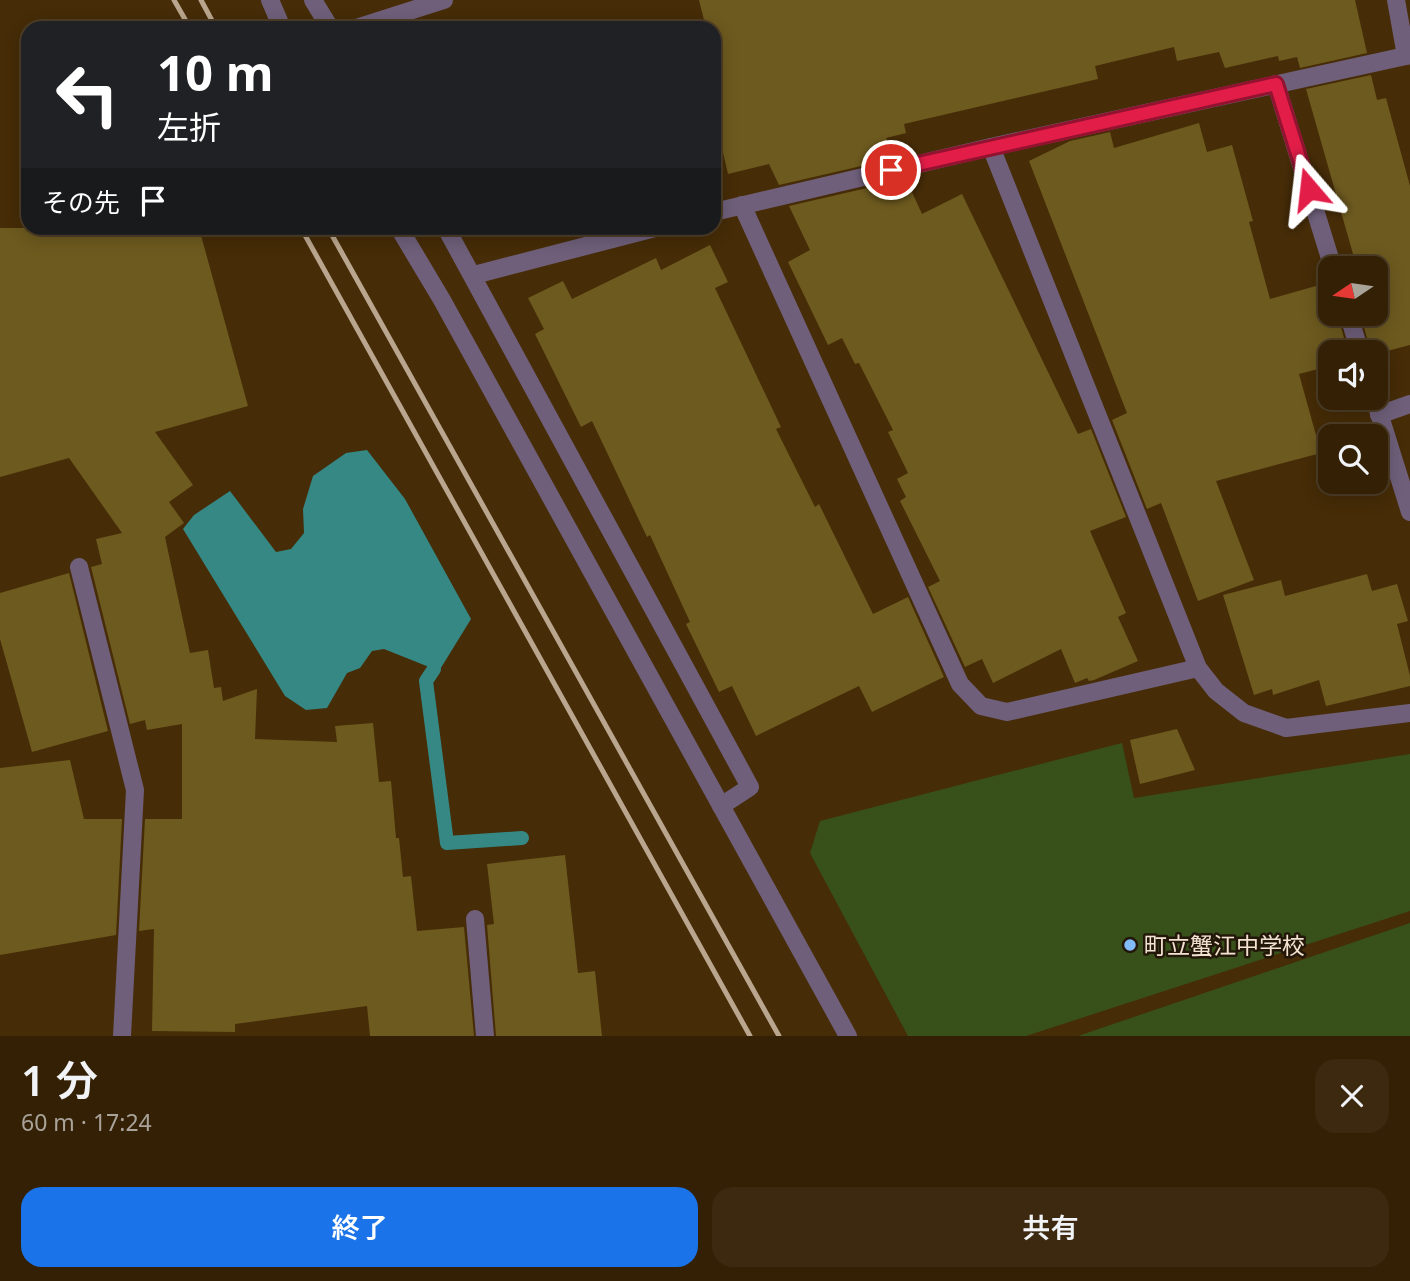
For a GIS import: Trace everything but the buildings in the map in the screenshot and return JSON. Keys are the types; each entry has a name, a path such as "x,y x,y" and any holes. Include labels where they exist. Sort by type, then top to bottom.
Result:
{"street":[{"path":"270,0 279,21"},
{"path":"313,0 326,21"},
{"path":"378,21 444,0"},
{"path":"721,210 991,147 1408,55 1396,0"},
{"path":"1276,84 1329,256"},
{"path":"991,147 1198,668 1216,691 1244,713 1286,728 1410,713"},
{"path":"742,205 960,684 981,706 1007,712 1198,668"},
{"path":"403,235 442,300 848,1036"},
{"path":"450,235 750,787 721,806"},
{"path":"474,275 628,235"},
{"path":"1380,415 1410,404"},
{"path":"1378,410 1410,512"},
{"path":"79,567 135,790 122,1036"},
{"path":"475,919 485,1036"}],"green space":[{"name":"町立蟹江中学校","path":"1122,743 1134,798 1410,754 1410,911 1026,1036 908,1036 810,853 820,821"},
{"path":"1410,923 1410,1036 1078,1036"}],"water":[{"path":"367,450 405,499 471,619 439,671 384,649 372,651 360,668 347,673 327,708 306,710 285,696 183,529 194,515 230,491 276,552 291,549 304,533 303,509 313,476 346,453"}],"waterway":[{"path":"434,669 426,681 447,843 522,838"}],"railway":[{"path":"174,0 186,21"},
{"path":"201,0 212,21"},
{"path":"305,235 750,1036"},
{"path":"332,235 779,1036"}],"place":[{"name":"町立蟹江中学校","path":"1130,945"}],"route":[{"path":"891,170 1276,84 1309,189"}]}
